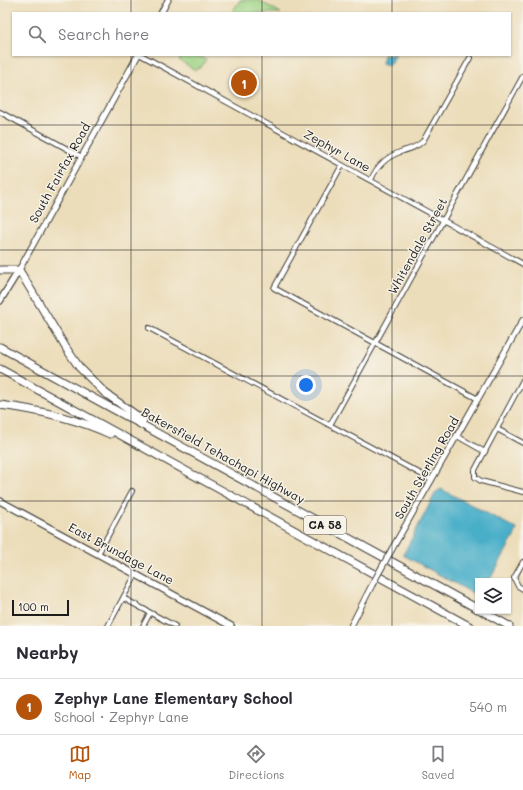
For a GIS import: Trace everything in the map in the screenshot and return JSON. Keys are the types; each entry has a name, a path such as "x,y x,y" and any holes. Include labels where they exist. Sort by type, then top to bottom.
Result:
{"highway":[{"path":"0,270 19,270 69,352 87,376 114,400 172,440"},
{"name":"Bakersfield Tehachapi Highway","path":"0,347 475,607"},
{"name":"CA 58","path":"0,369 470,626"},
{"path":"0,405 42,411 84,423 179,467"},
{"path":"487,614 509,626"}],"main road":[{"name":"South Fairfax Road","path":"0,301 19,270"},
{"name":"East Brundage Lane","path":"0,501 231,626"}],"street":[{"path":"162,12 168,0"},
{"name":"South Fairfax Road","path":"19,270 137,56"},
{"name":"Zephyr Lane","path":"144,56 523,264"},
{"path":"371,180 376,169 384,160 395,154 416,147 422,141 470,58"},
{"name":"Whitendale Street","path":"330,426 523,76"},
{"path":"0,112 82,157"},
{"path":"342,165 274,288 478,399"},
{"name":"South Sterling Road","path":"351,626 392,549 523,320"},
{"path":"149,328 432,480"},
{"path":"523,380 475,470 475,477 481,481 523,492"},
{"path":"517,391 523,394"},
{"path":"497,429 523,443"},
{"path":"457,436 485,452"},
{"path":"98,554 132,492"},
{"path":"523,562 514,578 518,586 523,589"},
{"path":"108,626 136,574"},
{"path":"123,598 175,626"},
{"path":"143,626 150,613"}],"green space":[{"path":"240,0 258,0 279,12 234,12 233,11"},
{"path":"181,56 199,56 206,60 201,67 195,70 179,60"}],"water":[{"path":"384,56 395,56 388,66 382,63"},
{"path":"441,489 517,529 491,578 475,578 475,594 403,555 436,492"}],"place":[{"name":"Zephyr Lane Elementary School","path":"244,83"}]}
